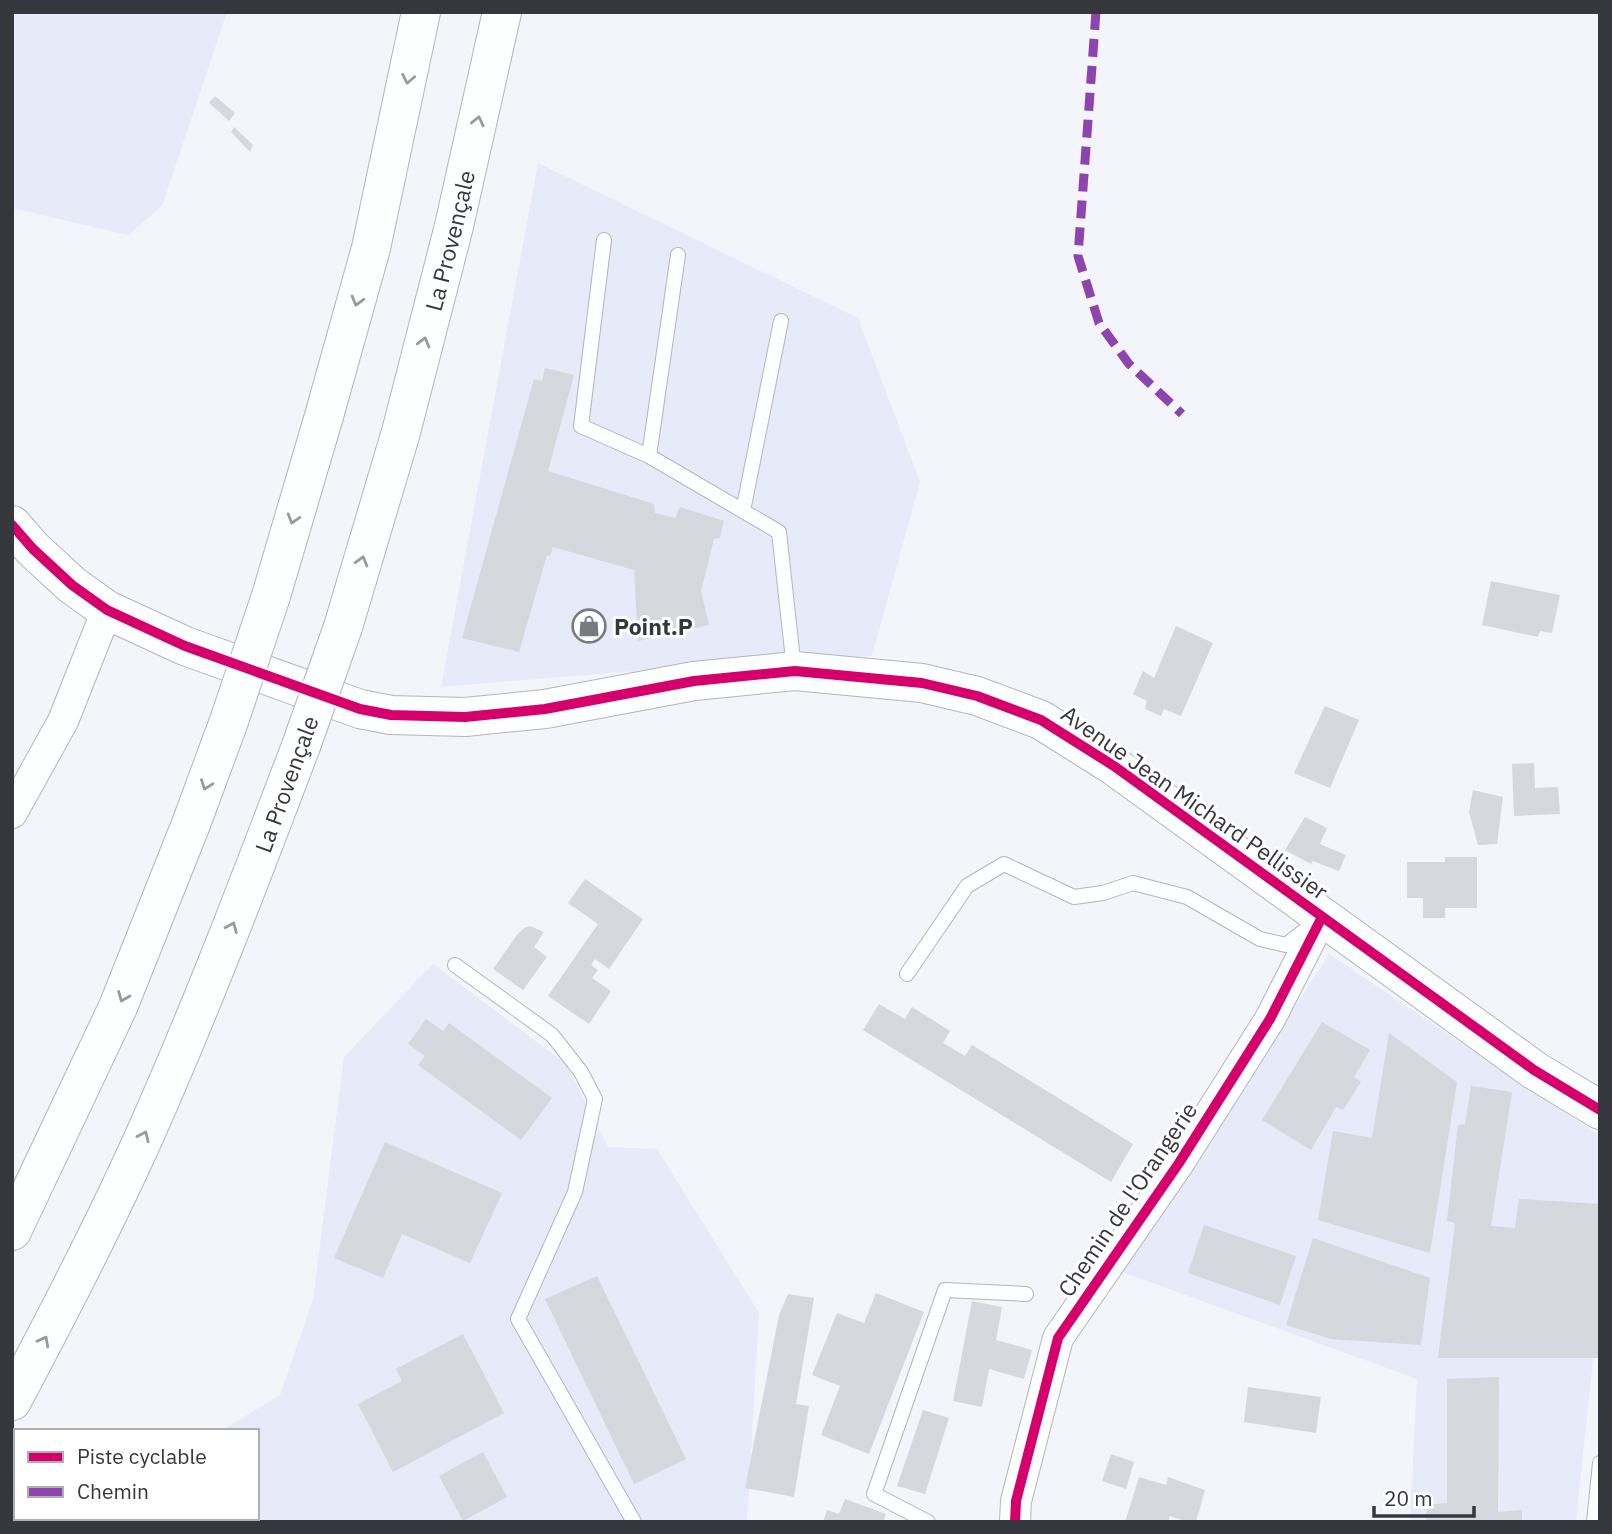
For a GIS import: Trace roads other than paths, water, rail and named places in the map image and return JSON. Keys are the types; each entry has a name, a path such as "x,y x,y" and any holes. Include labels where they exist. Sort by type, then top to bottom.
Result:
{"main road":[{"path":"12,1231 118,1007 191,824 271,596 371,248 421,12"},
{"name":"La Provençale","path":"12,1401 51,1328 147,1131 243,901 343,627 401,432 447,252 502,12"},
{"name":"Avenue Jean Michard Pellissier","path":"12,525 33,549 72,585 107,610 186,646 360,709 391,715 465,717 545,709 694,681 795,671 861,675 922,683 978,696 1041,720 1114,766 1534,1070 1600,1110"}],"street":[{"path":"12,813 63,721 107,610"},
{"name":"Chemin de l'Orangerie","path":"1015,1522 1016,1501 1058,1338 1179,1163 1270,1019 1322,917"}],"lane":[{"path":"604,240 581,426 649,456 779,532 795,671"},
{"path":"649,456 678,255"},
{"path":"743,510 781,321"},
{"path":"907,974 967,886 1004,864 1074,897 1103,893 1133,883 1187,897 1260,939 1286,945 1322,917"},
{"path":"455,965 552,1034 581,1072 595,1099 575,1192 518,1319 634,1522"},
{"path":"929,1522 874,1494 945,1290 1026,1294"},
{"path":"1594,1522 1600,1463"}],"place":[{"name":"Point.P","path":"589,626"}]}
